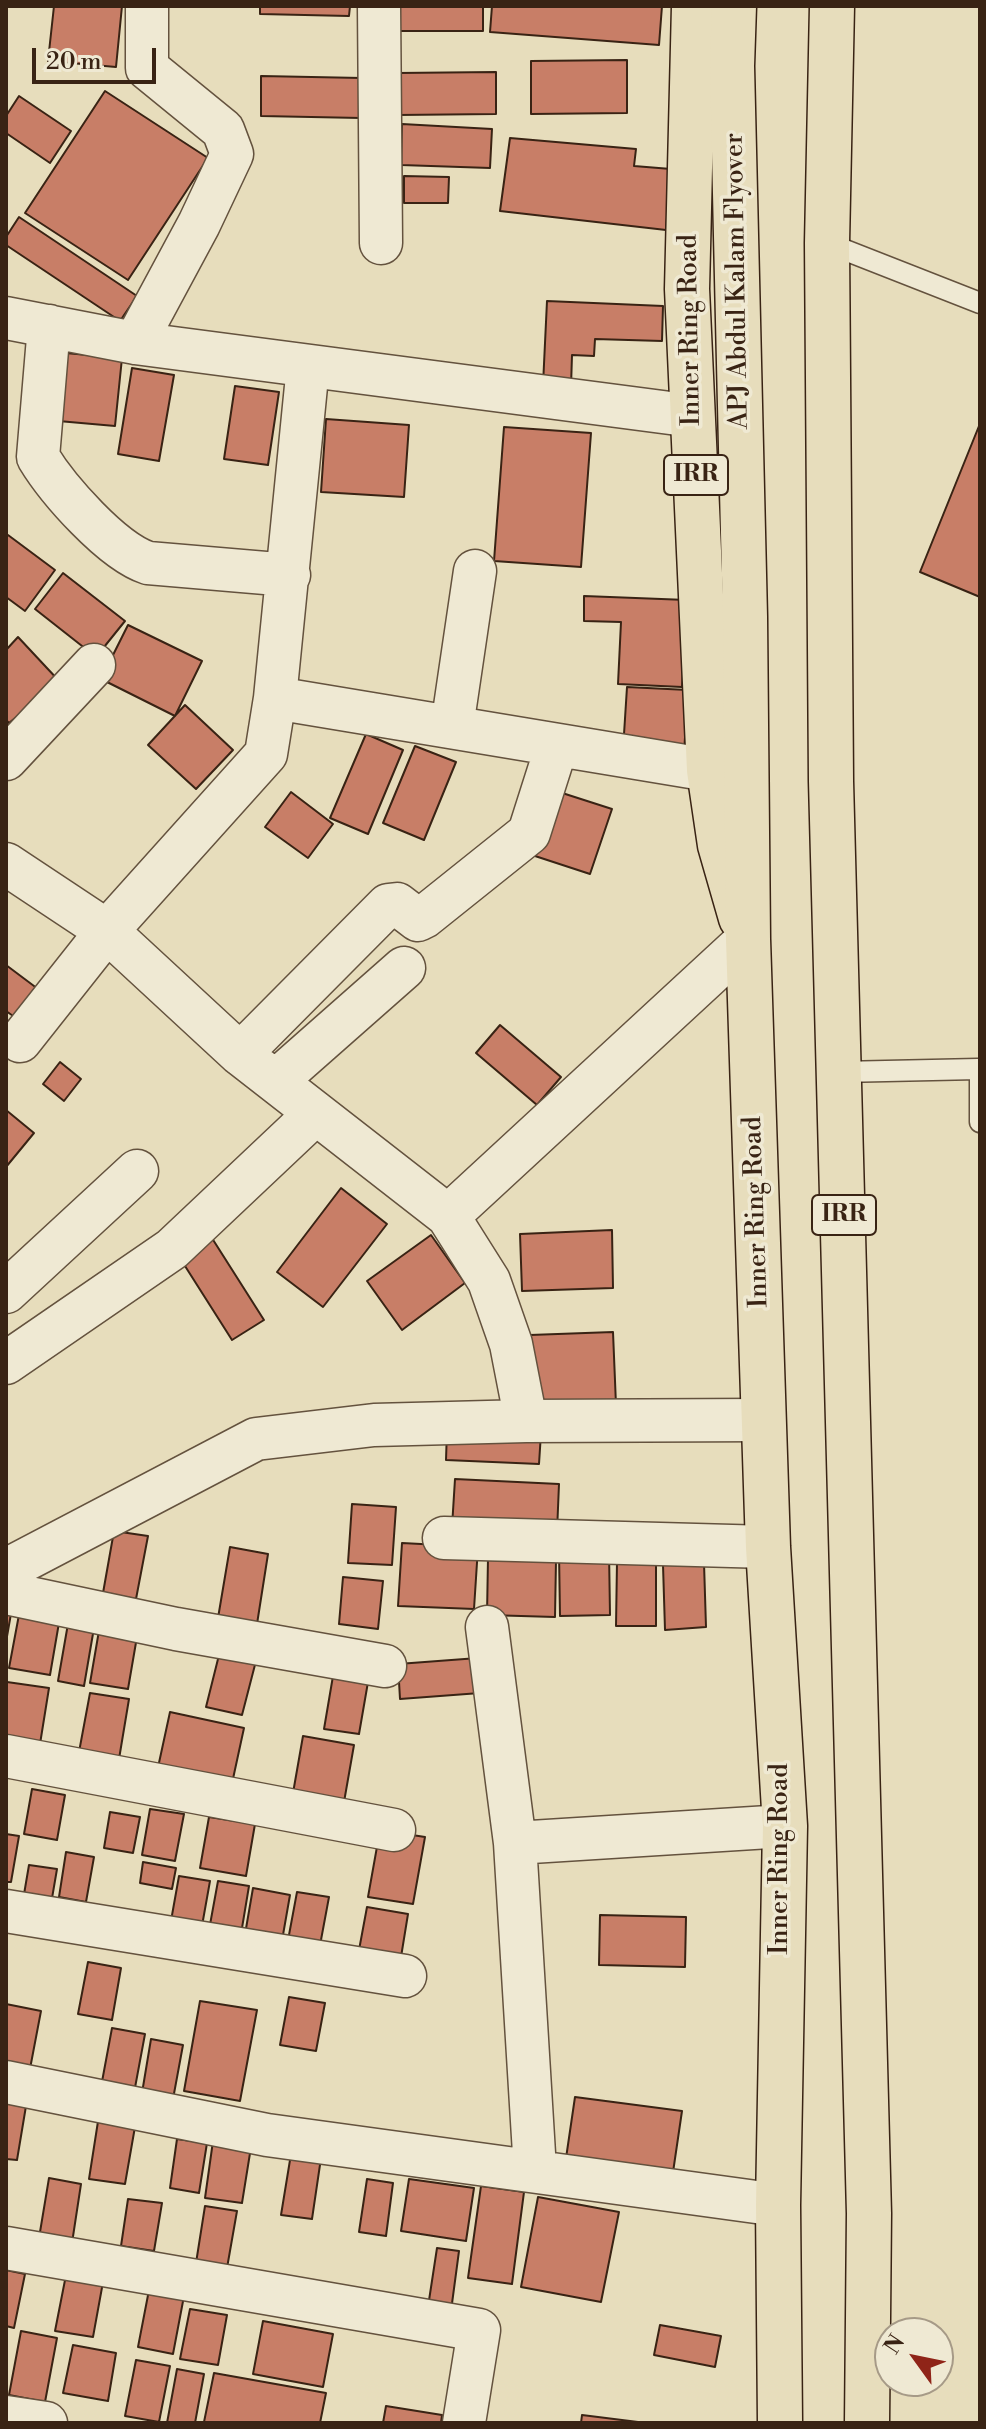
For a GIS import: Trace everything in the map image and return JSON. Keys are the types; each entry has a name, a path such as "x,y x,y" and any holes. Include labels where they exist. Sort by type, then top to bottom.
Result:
{"main road":[{"name":"Inner Ring Road","path":"694,6 687,289 709,770 720,845 748,939 768,1547 785,1826 778,2205 780,2423"},
{"name":"APJ Abdul Kalam Flyover","path":"734,6 732,66 745,603 748,939"},
{"name":"IRR","path":"832,6 827,243 831,781 869,2213 867,2423"}],"street":[{"path":"135,343 199,224 232,154 223,130 147,68 147,6"},
{"path":"379,6 381,243"},
{"path":"6,318 135,343 693,416"},
{"path":"49,326 38,457 47,472 118,548 148,563 289,575"},
{"path":"20,1041 107,931 266,754 289,575 308,366"},
{"path":"452,727 475,571"},
{"path":"6,759 94,665"},
{"path":"275,698 709,770"},
{"path":"240,1054 388,905 397,904 418,920 424,917 529,833 557,745"},
{"path":"6,864 107,931 240,1054 448,1216 489,1281 511,1344 526,1421"},
{"path":"448,1216 748,939"},
{"path":"277,1080 404,968"},
{"path":"10,1354 172,1249 315,1114"},
{"path":"6,1292 137,1171"},
{"path":"6,1570 256,1439 374,1425 764,1420"},
{"path":"444,1538 768,1547"},
{"path":"6,1593 176,1629 385,1666"},
{"path":"487,1627 515,1843 535,2170"},
{"path":"6,1756 394,1830"},
{"path":"515,1843 785,1826"},
{"path":"6,1911 405,1976"},
{"path":"6,2082 267,2135 778,2205"},
{"path":"6,2248 479,2330 464,2423"},
{"path":"6,2417 46,2423"}],"lane":[{"path":"827,243 980,303"},
{"path":"840,1072 979,1069 980,1122"}],"building":[{"path":"54,6 122,6 116,67 48,61"},
{"path":"260,6 350,6 349,16 260,14"},
{"path":"397,6 483,6 483,31 398,31"},
{"path":"492,6 662,6 659,45 490,32"},
{"path":"627,60 627,113 531,114 531,61"},
{"path":"496,72 496,114 397,115 397,73"},
{"path":"261,76 362,78 361,118 261,116"},
{"path":"105,91 208,158 128,280 25,213"},
{"path":"19,96 71,131 50,163 6,133 6,116"},
{"path":"402,124 492,129 490,168 401,165"},
{"path":"510,138 636,149 634,166 671,169 666,230 500,211"},
{"path":"404,176 449,177 448,203 404,203"},
{"path":"19,217 137,296 120,321 6,245 6,237"},
{"path":"547,301 663,306 662,341 595,339 594,356 572,355 571,387 543,385"},
{"path":"54,352 122,358 115,426 47,420"},
{"path":"132,368 174,375 159,461 118,454"},
{"path":"235,386 279,392 268,465 224,459"},
{"path":"326,419 409,425 404,497 321,492"},
{"path":"504,427 591,433 581,567 494,561"},
{"path":"980,427 980,597 920,572"},
{"path":"8,535 55,570 25,611 6,597"},
{"path":"63,573 125,621 96,657 35,609"},
{"path":"584,596 687,600 682,687 618,684 621,622 584,621"},
{"path":"128,625 202,661 175,716 101,679"},
{"path":"18,637 60,682 9,723 6,720 6,650"},
{"path":"627,687 688,690 684,753 623,750"},
{"path":"185,705 233,750 196,789 148,745"},
{"path":"366,734 403,750 368,834 330,818"},
{"path":"415,746 456,762 424,840 383,823"},
{"path":"556,791 612,809 590,874 535,856"},
{"path":"291,792 333,824 308,858 265,827"},
{"path":"6,965 38,989 16,1018 6,1011"},
{"path":"500,1025 561,1077 537,1105 476,1053"},
{"path":"60,1062 81,1079 64,1101 43,1084"},
{"path":"6,1110 34,1133 6,1167"},
{"path":"341,1188 387,1224 323,1307 277,1272"},
{"path":"612,1230 613,1288 522,1291 520,1234"},
{"path":"210,1235 264,1320 232,1340 178,1255"},
{"path":"431,1235 465,1283 402,1330 367,1281"},
{"path":"613,1332 616,1405 534,1409 530,1335"},
{"path":"447,1429 541,1433 539,1464 446,1460"},
{"path":"455,1479 559,1484 557,1532 452,1527"},
{"path":"352,1504 396,1507 392,1565 348,1563"},
{"path":"114,1531 148,1536 136,1599 103,1593"},
{"path":"402,1543 478,1547 474,1609 398,1606"},
{"path":"230,1547 268,1554 257,1624 218,1618"},
{"path":"609,1550 610,1615 560,1616 559,1552"},
{"path":"488,1558 556,1560 555,1617 487,1615"},
{"path":"617,1562 656,1563 656,1626 616,1626"},
{"path":"704,1563 706,1627 665,1630 663,1565"},
{"path":"343,1577 383,1581 378,1629 339,1624"},
{"path":"21,1604 61,1611 50,1675 9,1668"},
{"path":"6,1607 12,1608 6,1642"},
{"path":"69,1618 95,1622 84,1686 58,1681"},
{"path":"101,1619 139,1625 128,1689 90,1683"},
{"path":"221,1647 257,1657 242,1715 206,1707"},
{"path":"478,1658 480,1693 400,1699 398,1664"},
{"path":"333,1676 368,1682 359,1734 324,1729"},
{"path":"7,1682 49,1688 40,1744 6,1739"},
{"path":"90,1693 129,1699 119,1759 79,1752"},
{"path":"170,1712 244,1728 231,1788 157,1772"},
{"path":"303,1736 354,1745 344,1802 293,1793"},
{"path":"32,1789 65,1795 57,1840 24,1834"},
{"path":"150,1809 184,1814 175,1861 142,1855"},
{"path":"110,1812 140,1817 133,1853 104,1848"},
{"path":"209,1817 255,1824 246,1876 200,1868"},
{"path":"380,1830 425,1837 413,1904 368,1897"},
{"path":"6,1834 19,1836 11,1882 6,1882"},
{"path":"66,1852 94,1857 86,1902 59,1897"},
{"path":"143,1862 176,1868 172,1889 140,1883"},
{"path":"29,1865 57,1869 50,1910 22,1906"},
{"path":"179,1876 210,1881 200,1937 169,1932"},
{"path":"218,1881 249,1886 239,1946 207,1941"},
{"path":"253,1888 290,1895 280,1952 243,1946"},
{"path":"297,1892 329,1897 318,1956 286,1951"},
{"path":"367,1907 408,1914 401,1957 359,1950"},
{"path":"600,1915 686,1917 685,1967 599,1965"},
{"path":"88,1962 121,1968 112,2020 78,2014"},
{"path":"289,1997 325,2003 316,2051 280,2045"},
{"path":"200,2001 257,2010 240,2101 184,2091"},
{"path":"6,2004 41,2011 29,2074 6,2070"},
{"path":"112,2028 145,2034 134,2093 101,2087"},
{"path":"151,2039 183,2045 173,2099 142,2093"},
{"path":"6,2091 28,2094 17,2160 6,2159"},
{"path":"575,2097 682,2111 672,2179 565,2165"},
{"path":"99,2115 136,2121 125,2184 89,2179"},
{"path":"177,2139 207,2143 199,2193 170,2188"},
{"path":"213,2141 251,2147 242,2203 205,2198"},
{"path":"291,2154 321,2158 312,2219 281,2215"},
{"path":"49,2178 81,2184 72,2243 39,2238"},
{"path":"367,2179 393,2183 386,2236 359,2232"},
{"path":"409,2179 474,2188 466,2241 401,2231"},
{"path":"481,2186 524,2192 512,2284 468,2278"},
{"path":"538,2197 619,2212 601,2302 521,2287"},
{"path":"128,2199 162,2203 154,2251 121,2246"},
{"path":"205,2206 237,2211 227,2268 196,2263"},
{"path":"437,2248 459,2251 451,2311 428,2307"},
{"path":"6,2270 25,2274 14,2328 6,2326"},
{"path":"66,2275 103,2282 93,2337 55,2331"},
{"path":"149,2290 184,2296 173,2354 138,2347"},
{"path":"190,2309 227,2315 218,2365 180,2359"},
{"path":"263,2321 333,2334 323,2387 253,2374"},
{"path":"660,2325 721,2336 715,2367 654,2355"},
{"path":"21,2331 57,2338 45,2402 9,2395"},
{"path":"73,2345 116,2353 108,2401 63,2393"},
{"path":"136,2360 170,2366 159,2422 125,2416"},
{"path":"177,2369 204,2374 195,2423 167,2423"},
{"path":"214,2373 326,2393 320,2423 204,2422"},
{"path":"386,2406 442,2415 441,2423 383,2423"},
{"path":"582,2415 646,2423 581,2423"}]}
